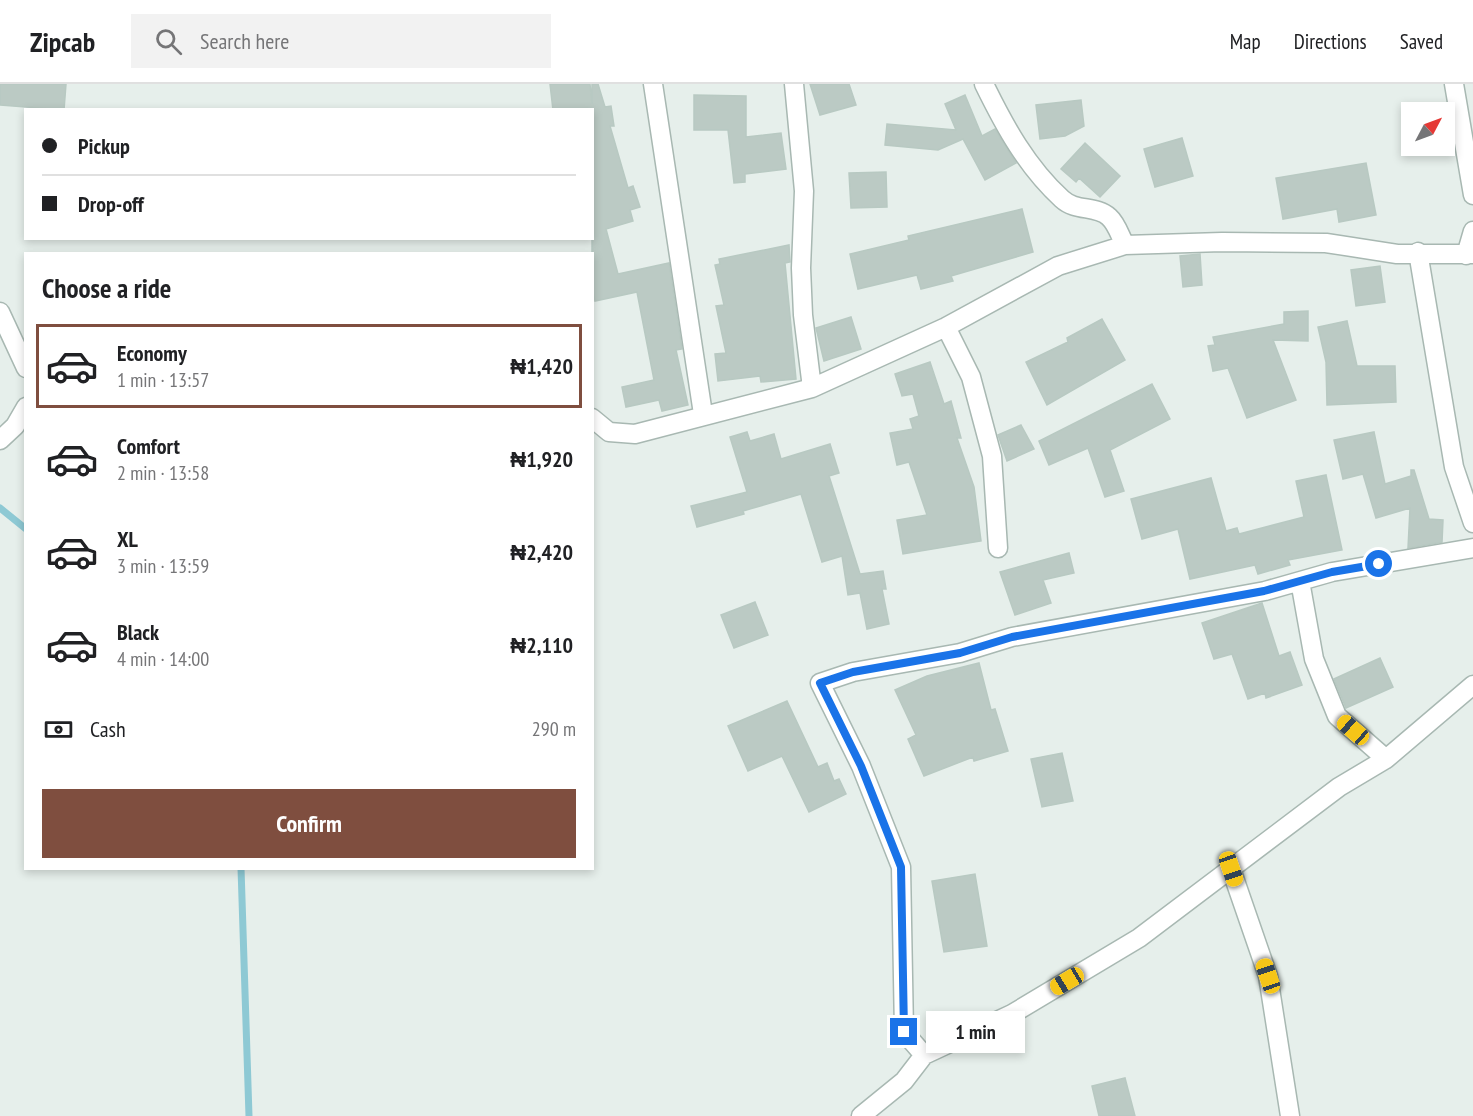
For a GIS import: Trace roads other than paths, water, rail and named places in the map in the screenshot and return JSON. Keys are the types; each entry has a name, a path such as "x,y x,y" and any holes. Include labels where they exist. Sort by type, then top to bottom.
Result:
{"street":[{"path":"653,84 703,414"},
{"path":"794,84 803,182 801,268 803,315 812,388"},
{"path":"984,84 1014,140 1034,170 1070,206 1110,217 1125,245"},
{"path":"1454,84 1473,195"},
{"path":"594,420 609,432 635,434 703,414 812,388 946,327 1058,266 1125,245 1186,242 1326,243 1397,254 1418,252 1470,255 1473,231"},
{"path":"1418,252 1454,467 1473,524"},
{"path":"0,312 24,364"},
{"path":"946,327 971,377 992,456 998,549"},
{"path":"0,440 15,426 24,410"},
{"path":"924,1055 904,1032 901,867 861,766 820,683 853,672 960,653 1012,637 1264,591 1332,572 1473,548"},
{"path":"1300,581 1314,659 1337,716 1386,759"},
{"path":"861,1116 903,1080 924,1055 1012,1014 1139,938 1339,787 1386,759 1473,685"},
{"path":"1231,869 1268,976 1290,1116"}],"waterway":[{"path":"0,508 24,527"},
{"path":"241,870 249,1116"}]}
